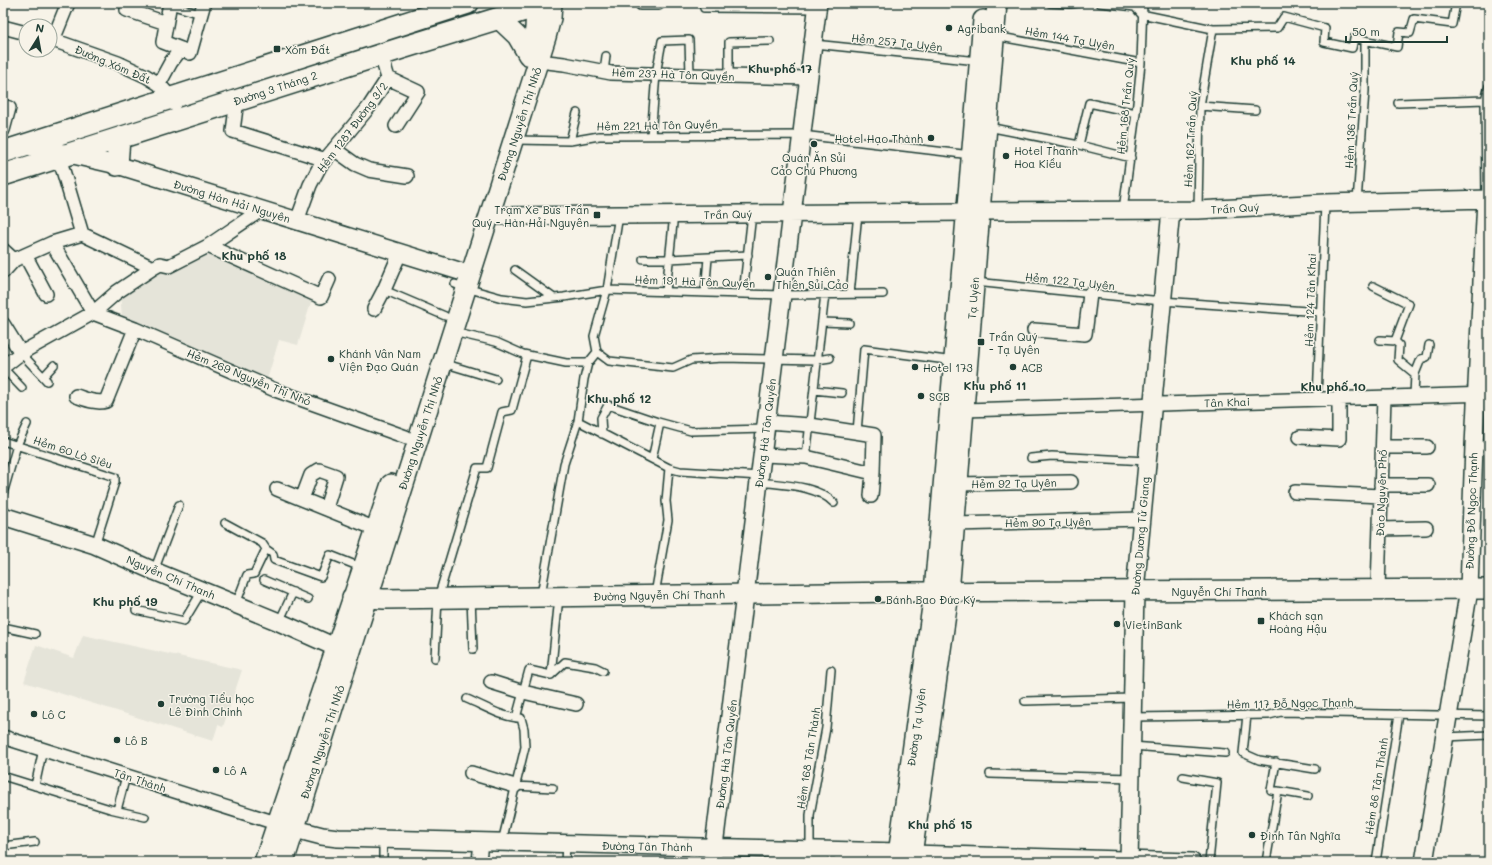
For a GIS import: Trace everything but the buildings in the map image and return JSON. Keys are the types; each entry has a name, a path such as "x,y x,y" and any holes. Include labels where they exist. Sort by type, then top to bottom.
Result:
{"main road":[{"name":"Đường 3 Tháng 2","path":"9,146 165,91 429,9 468,3"},
{"name":"Tạ Uyên","path":"942,592 957,411 975,282 971,155 984,3"},
{"name":"Tạ Uyên","path":"942,592 955,524 958,484 957,411 954,361 973,211 987,127 997,3"},
{"name":"Đường 3 Tháng 2","path":"3,175 542,4"},
{"name":"Đường Nguyễn Thị Nhỏ","path":"483,216 513,140 534,58 536,22 542,4"},
{"path":"498,18 517,36 534,58"},
{"name":"Đường Nguyễn Thị Nhỏ","path":"360,598 363,568 406,436 449,324 534,58"},
{"path":"116,166 119,139"},
{"name":"Đường Nguyễn Thị Nhỏ","path":"360,598 443,363 449,324"},
{"name":"Nguyễn Chí Thanh","path":"942,592 1489,589"},
{"name":"Đường Nguyễn Chí Thanh","path":"360,598 942,592"},
{"name":"Đường Tạ Uyên","path":"905,858 942,592"},
{"path":"343,650 360,598"},
{"name":"Đường Nguyễn Thị Nhỏ","path":"264,862 276,823 343,650"},
{"name":"Đường Nguyễn Thị Nhỏ","path":"284,862 295,829 343,650"},
{"path":"276,823 295,829"}],"street":[{"path":"58,25 68,3"},
{"path":"128,3 126,10 166,23"},
{"path":"170,4 163,42 190,53 203,9"},
{"name":"Đường Hà Tôn Quyền","path":"713,855 818,6"},
{"path":"3,27 18,31"},
{"name":"Đường Xóm Đất","path":"58,43 118,64 146,76 165,91"},
{"path":"180,118 165,91 171,62 181,49"},
{"name":"Hẻm 1287 Đường 3/2","path":"297,221 310,185 320,166 369,107 388,78 381,55"},
{"name":"Hẻm 237 Hà Tôn Quyền","path":"534,58 604,72 809,78"},
{"path":"388,78 418,92 396,126"},
{"path":"237,100 233,131 326,160"},
{"path":"3,106 8,108 3,130"},
{"name":"Đường Hàn Hải Nguyên","path":"9,146 116,166 400,253 463,280"},
{"path":"334,149 355,164 370,170 407,176"},
{"path":"64,156 82,234"},
{"name":"Trần Quý","path":"483,216 1198,210 1325,203 1487,199"},
{"name":"Đường Đỗ Ngọc Thạnh","path":"1424,862 1469,589 1481,446 1487,199"},
{"path":"3,368 21,353 93,313 117,292 153,268 160,264 169,266 208,246 261,210"},
{"name":"Đường Dương Tử Giang","path":"1129,861 1135,592 1171,210"},
{"path":"3,272 20,258 52,243 82,234 153,268"},
{"path":"52,243 93,313"},
{"path":"208,246 321,297 329,279"},
{"path":"3,250 20,258 46,294"},
{"path":"374,309 400,253"},
{"path":"1034,330 1085,334 1090,294"},
{"name":"Hẻm 269 Nguyễn Thị Nhỏ","path":"93,313 135,329 275,390 406,436"},
{"path":"3,325 21,353"},
{"path":"76,396 96,402 106,400 135,329"},
{"name":"Tân Khai","path":"957,411 1483,394"},
{"name":"Đào Nguyên Phổ","path":"1378,590 1384,397"},
{"path":"1300,437 1339,439 1339,398"},
{"path":"766,425 810,425 874,435 871,496"},
{"path":"1383,447 1427,447"},
{"path":"763,455 806,457 873,473"},
{"path":"302,499 311,475 319,470 336,476 326,508"},
{"name":"Hẻm 92 Tạ Uyên","path":"958,484 1071,482"},
{"path":"1295,492 1381,491 1428,485"},
{"path":"277,489 376,529"},
{"name":"Nguyễn Chí Thanh","path":"3,516 95,545 343,650"},
{"name":"Hẻm 90 Tạ Uyên","path":"955,524 1142,519"},
{"path":"1380,529 1426,528"},
{"path":"491,682 523,692 576,704"},
{"name":"Tân Thành","path":"3,737 276,823"},
{"path":"471,774 515,786"},
{"name":"Đường Tân Thành","path":"295,829 330,837 566,844 713,855 1192,862"},
{"path":"479,862 481,841"}],"lane":[{"path":"639,3 640,6 659,6"},
{"path":"703,3 704,8 818,6"},
{"path":"1050,3 1080,3"},
{"path":"1099,3 1135,7 1141,14 1213,29 1277,28 1284,17 1325,28 1324,42 1352,48 1354,38 1397,47 1399,32 1410,33 1414,19 1452,24 1456,3"},
{"name":"Hẻm 168 Trần Quý","path":"1123,211 1131,158 1141,63 1141,14 1143,3"},
{"path":"170,4 203,9"},
{"name":"Hẻm 162 Trần Quý","path":"1198,210 1200,106 1213,29"},
{"name":"Hẻm 144 Tạ Uyên","path":"995,36 1141,63"},
{"path":"651,136 656,74 662,41 689,40 690,75"},
{"name":"Hẻm 136 Trần Quý","path":"1357,202 1365,91 1365,40"},
{"path":"729,76 729,42 770,41"},
{"name":"Hẻm 257 Tạ Uyên","path":"813,44 979,61"},
{"path":"604,72 606,56"},
{"name":"Đường Đỗ Ngọc Thạnh","path":"1487,199 1485,100 1489,86"},
{"path":"1398,103 1485,100"},
{"path":"1079,145 1089,103 1136,113"},
{"path":"1200,106 1255,110"},
{"path":"570,141 577,113"},
{"path":"987,127 1079,145 1131,158"},
{"name":"Hẻm 221 Hà Tôn Quyền","path":"513,140 570,141 599,136 802,135 971,155"},
{"name":"Hẻm 124 Tân Khai","path":"1317,399 1325,203"},
{"path":"850,294 858,212"},
{"path":"743,294 752,213"},
{"path":"666,291 674,214"},
{"path":"551,674 550,597 564,464 578,421 584,379 588,363 596,352 594,336 607,290 619,215"},
{"path":"643,259 708,258 748,255"},
{"path":"705,292 708,258"},
{"path":"515,270 554,298"},
{"name":"Hẻm 191 Hà Tôn Quyền","path":"463,280 502,298 527,301 607,290 782,295 883,294"},
{"name":"Hẻm 122 Tạ Uyên","path":"975,282 1162,301 1321,312"},
{"path":"1373,286 1409,304 1395,341"},
{"path":"384,290 449,324 523,354 566,363 588,363"},
{"path":"806,457 825,294"},
{"path":"822,322 849,323"},
{"path":"1380,340 1395,341 1399,345 1398,360 1415,374"},
{"path":"1414,396 1415,374 1421,359 1428,357 1429,345"},
{"path":"857,432 864,349 954,361"},
{"path":"596,352 610,361 673,368 691,360 723,358 817,360 830,358"},
{"path":"21,353 46,378 54,365"},
{"path":"434,658 438,598 477,468 487,468 502,412 512,410 527,355"},
{"path":"443,363 496,379"},
{"path":"3,368 22,388"},
{"path":"814,390 842,393"},
{"path":"602,434 601,418 608,405 660,423 691,431 766,425"},
{"path":"578,421 669,468 680,471 760,479 814,490 829,498 834,503"},
{"path":"652,459 660,423"},
{"path":"3,494 17,446 27,424"},
{"name":"Hẻm 60 Lò Siêu","path":"3,441 115,477 116,482 95,545"},
{"path":"1031,458 1052,456 1147,461"},
{"path":"655,596 668,520 666,501 669,468"},
{"path":"154,571 179,505"},
{"path":"225,523 262,542 266,549 273,554 274,560 321,576 330,555 363,568"},
{"path":"236,604 248,575 254,574 266,549"},
{"path":"264,580 308,599"},
{"path":"136,610 184,621 202,591"},
{"path":"279,622 293,592"},
{"path":"471,598 473,649"},
{"path":"3,627 35,634"},
{"path":"551,674 565,662 595,667 603,671"},
{"path":"502,842 524,747 524,730 519,718 523,692 529,670 551,674"},
{"name":"Hẻm 168 Tân Thành","path":"809,856 810,815 826,728 831,670"},
{"path":"1025,701 1133,698"},
{"path":"467,699 498,712 519,718"},
{"name":"Hẻm 117 Đỗ Ngọc Thạnh","path":"1132,717 1269,715 1281,712 1489,716"},
{"name":"Hẻm 86 Tân Thành","path":"1376,862 1398,714"},
{"path":"1247,715 1243,753 1259,760 1315,769"},
{"path":"1445,737 1489,735"},
{"path":"1132,746 1225,752"},
{"path":"35,786 44,749"},
{"path":"1276,762 1271,790 1308,796"},
{"path":"990,774 1131,778"},
{"path":"117,810 126,776"},
{"path":"6,777 145,817"},
{"path":"1183,777 1217,783 1209,862"},
{"path":"515,786 553,788"},
{"path":"1266,862 1278,791"},
{"path":"383,839 383,862"},
{"path":"3,846 35,842"},
{"path":"565,862 566,844"}],"path":[{"path":"105,862 106,856"}],"shaded area":[{"path":"209,251 313,296 298,345 279,340 266,383 122,318 120,292 162,266"},
{"name":"Trường Tiểu học Lê Đình Chinh","path":"83,635 242,670 223,727 218,725 213,741 24,682 36,645 74,658"}],"place":[{"name":"Agribank","path":"949,28"},
{"name":"Xóm Đất","path":"277,49"},
{"name":"Hotel Hạo Thành","path":"931,138"},
{"name":"Quán Ăn Sủi Cảo Chú Phương","path":"814,144"},
{"name":"Hotel Thanh Hoa Kiều","path":"1006,156"},
{"name":"Trạm Xe Bus Trần Quý - Hàn Hải Nguyên","path":"597,215"},
{"name":"Quán Thiên Thiên Sủi Cảo","path":"768,277"},
{"name":"Trần Quý - Tạ Uyên","path":"981,342"},
{"name":"Khánh Vân Nam Viện Đạo Quán","path":"331,359"},
{"name":"Hotel 173","path":"915,367"},
{"name":"ACB","path":"1013,367"},
{"name":"SCB","path":"921,396"},
{"name":"Bánh Bao Đức Ký","path":"878,599"},
{"name":"Khách sạn Hoàng Hậu","path":"1261,621"},
{"name":"VietinBank","path":"1117,624"},
{"name":"Trường Tiểu học Lê Đình Chinh","path":"161,704"},
{"name":"Lô C","path":"34,714"},
{"name":"Lô B","path":"117,740"},
{"name":"Lô A","path":"216,770"},
{"name":"Đình Tân Nghĩa","path":"1252,835"}],"district":[{"name":"Khu phố 14","path":"1263,60"},
{"name":"Khu phố 17","path":"780,68"},
{"name":"Khu phố 18","path":"254,255"},
{"name":"Khu phố 11","path":"995,385"},
{"name":"Khu phố 10","path":"1333,386"},
{"name":"Khu phố 12","path":"619,398"},
{"name":"Khu phố 19","path":"125,601"},
{"name":"Khu phố 15","path":"940,824"}]}
